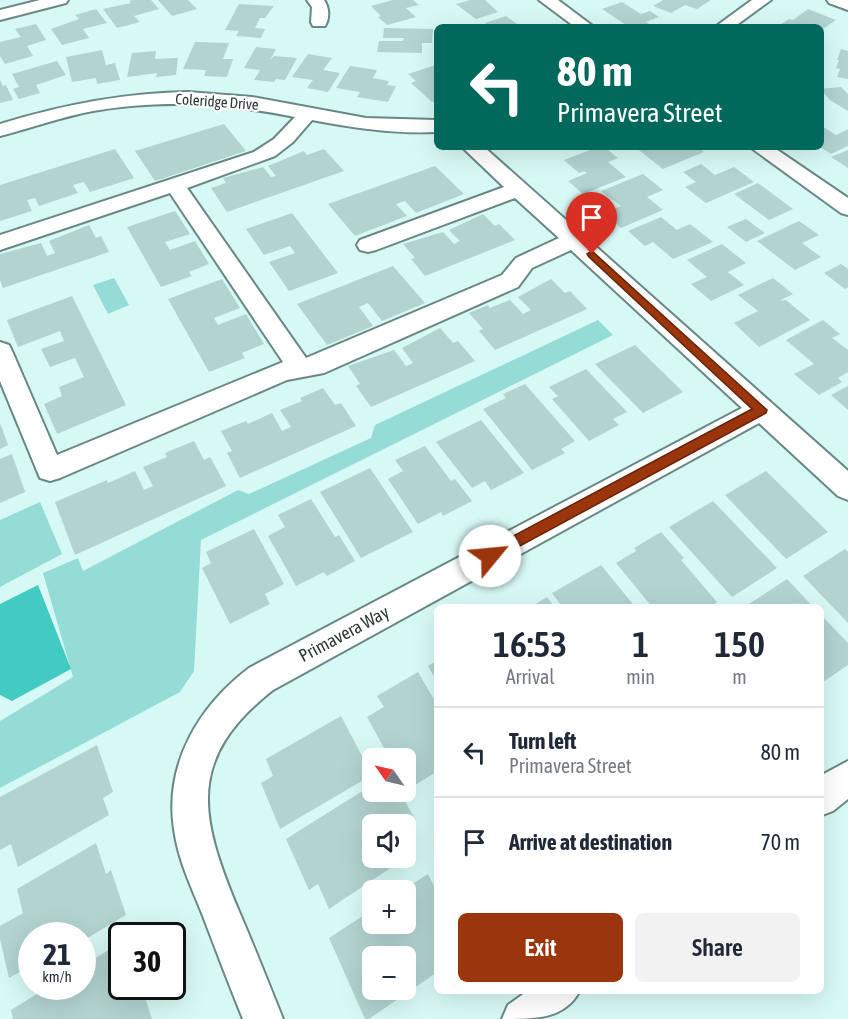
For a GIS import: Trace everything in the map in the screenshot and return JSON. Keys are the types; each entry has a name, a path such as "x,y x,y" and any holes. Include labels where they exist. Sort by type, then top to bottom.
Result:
{"street":[{"path":"0,15 60,0"},
{"path":"315,0 320,6 319,22"},
{"path":"547,0 582,24"},
{"path":"727,24 763,0"},
{"path":"835,0 848,5"},
{"name":"Coleridge Drive","path":"0,129 87,106 161,98 230,100 383,127 434,126"},
{"path":"0,243 272,151 307,114"},
{"path":"475,150 848,488"},
{"path":"764,150 848,208"},
{"path":"175,185 300,368"},
{"path":"368,245 519,189"},
{"path":"0,351 50,470 282,371 315,366 510,281 524,263 575,239"},
{"name":"Primavera Way","path":"263,1019 201,863 191,830 189,804 191,778 200,750 225,709 240,693 261,679 761,410"},
{"path":"824,795 848,778"},
{"path":"522,1019 556,994"}],"shaded area":[{"path":"114,278 129,305 108,314 93,285"},
{"path":"598,320 613,335 201,540 194,671 180,692 0,788 0,721 73,677 43,573 78,558 83,571 238,490 249,494 371,438 375,425"},
{"path":"40,502 62,554 0,587 0,520"},
{"path":"38,585 71,669 12,701 0,695 0,604"}],"building":[{"path":"151,0 159,9 134,16 140,22 117,28 103,9 131,3 129,1"},
{"path":"158,0 188,0 197,9 172,16"},
{"path":"393,0 413,0 419,5 406,8 416,17 387,25 371,6"},
{"path":"470,0 485,0 498,12 476,19 456,4"},
{"path":"663,0 711,0 697,9 685,5 671,13 653,6"},
{"path":"622,2 641,14 650,11 659,17 646,22 649,24 624,24 602,9"},
{"path":"239,4 274,6 265,18 260,18 255,28 265,29 261,38 236,36 239,31 225,30"},
{"path":"96,9 107,23 83,29 89,38 62,45 51,29 79,19 75,15"},
{"path":"808,9 836,20 824,28 824,24 782,24 789,19 793,20"},
{"path":"506,16 517,24 486,24"},
{"path":"36,24 46,40 27,46 33,56 5,64 0,56 0,42 21,37 15,29"},
{"path":"384,28 433,29 432,43 422,43 422,53 377,52 379,41 403,41 404,38 383,38"},
{"path":"195,42 229,43 223,59 233,59 227,77 204,76 206,70 183,69"},
{"path":"256,47 276,49 270,60 274,56 297,58 285,80 276,79 274,82 254,80 260,70 244,68"},
{"path":"841,49 848,51 848,79 837,77 840,69 836,68 839,60 837,60"},
{"path":"102,50 106,65 115,63 120,80 97,84 96,78 72,82 66,57"},
{"path":"156,51 155,59 178,58 176,75 156,77 157,73 127,77 132,53"},
{"path":"308,54 332,58 323,70 340,73 328,92 307,88 313,80 292,77"},
{"path":"57,61 66,75 36,85 40,93 19,99 13,89 19,87 12,74"},
{"path":"350,66 377,70 373,78 389,81 387,85 396,86 388,102 357,97 360,92 336,88"},
{"path":"434,66 434,102 411,83 416,81 408,74"},
{"path":"0,80 3,86 6,85 13,100 0,103"},
{"path":"841,87 848,94 848,111 830,100 824,93 824,89"},
{"path":"224,124 246,151 155,181 135,151"},
{"path":"824,128 836,135 848,129 848,146 831,154 824,150"},
{"path":"115,149 134,178 90,192 84,182 73,185 78,193 39,206 35,198 27,200 32,211 0,221 0,185"},
{"path":"324,149 344,171 227,212 211,188 226,183 223,178 263,167 271,177 276,176 268,166 304,151 307,155"},
{"path":"590,150 608,150 618,158 608,162 626,177 583,194 568,181 587,173 584,171 579,173 564,160"},
{"path":"639,150 702,150 704,152 663,169"},
{"path":"848,150 848,168 831,157"},
{"path":"701,164 715,175 734,167 754,182 706,203 685,187 696,182 683,172"},
{"path":"435,166 464,194 416,213 405,201 396,204 407,216 355,236 328,204"},
{"path":"643,174 663,190 647,197 663,210 621,228 604,213 621,206 601,191"},
{"path":"758,183 793,209 769,220 734,194"},
{"path":"175,211 190,234 165,242 170,250 195,241 209,264 189,272 192,276 161,287 127,227"},
{"path":"292,213 338,273 289,291 269,262 295,253 290,246 264,255 246,229"},
{"path":"483,214 495,226 499,224 515,240 425,276 411,259 415,258 403,244 443,232 454,244 460,241 449,230"},
{"path":"661,217 677,230 690,224 713,242 673,259 653,242 645,246 628,231"},
{"path":"746,219 765,233 746,242 727,227"},
{"path":"799,221 819,235 802,243 821,257 795,270 757,241"},
{"path":"89,225 96,238 101,236 109,252 3,288 0,280 0,254 41,243 47,256 55,253 49,241"},
{"path":"722,244 746,263 728,272 744,285 711,301 691,284 707,277 687,260"},
{"path":"841,264 848,269 848,287 845,289 824,273"},
{"path":"393,266 425,303 382,321 368,303 359,307 373,326 327,345 297,304"},
{"path":"773,278 793,294 779,301 786,300 810,320 759,347 734,323 758,311 738,295"},
{"path":"222,279 240,308 214,318 218,325 246,314 264,344 242,353 245,358 209,372 168,299"},
{"path":"551,279 565,293 570,291 587,309 495,350 479,331 483,329 469,313 488,305 490,308 510,300 523,314 531,310 518,297"},
{"path":"72,296 126,405 57,434 44,404 62,396 59,387 84,377 75,358 50,367 41,349 64,341 60,331 18,347 7,320"},
{"path":"823,320 840,334 832,338 848,350 848,372 838,378 842,382 819,395 794,374 814,364 786,340"},
{"path":"440,328 453,343 458,341 475,361 371,407 356,386 360,384 348,366 394,350 406,366 413,363 402,348"},
{"path":"635,345 683,392 643,413 595,364"},
{"path":"586,369 627,412 613,419 619,425 589,441 552,399 558,396 549,387"},
{"path":"525,384 575,441 561,449 565,453 532,470 483,409 506,398 503,394"},
{"path":"848,386 848,410 831,395"},
{"path":"323,388 335,405 341,403 356,426 240,478 227,453 232,451 221,431 246,421 248,424 272,413 282,431 291,427 280,410 302,401 300,398"},
{"path":"481,420 524,473 491,490 485,481 472,488 436,442"},
{"path":"0,423 8,445 0,449"},
{"path":"194,441 204,460 210,457 226,486 75,555 55,502 135,471 144,490 153,486 143,467 167,457 165,453"},
{"path":"425,446 451,481 455,479 472,501 443,516 441,512 418,524 388,479 403,471 395,460"},
{"path":"12,454 25,492 0,503 0,459"},
{"path":"370,468 413,532 361,558 320,492"},
{"path":"766,471 828,532 786,559 725,495"},
{"path":"311,499 335,537 339,535 355,561 327,576 324,572 296,586 268,536 285,527 278,515"},
{"path":"713,501 777,568 732,597 669,527"},
{"path":"254,529 284,584 265,594 270,604 230,624 202,568 211,563 206,552"},
{"path":"661,532 684,558 681,560 717,602 714,604 650,604 616,563 636,551 634,548"},
{"path":"845,549 848,552 848,623 803,576"},
{"path":"601,565 633,604 560,604 552,593"},
{"path":"787,579 810,604 749,604"},
{"path":"547,597 552,604 536,604"},
{"path":"824,618 848,643 848,665 824,681"},
{"path":"434,662 434,676 428,666"},
{"path":"418,672 434,700 434,773 416,784 416,748 384,748 367,717 384,707 377,696"},
{"path":"341,716 362,756 362,781 280,829 261,783 273,776 266,759"},
{"path":"97,745 113,792 103,798 109,815 18,867 11,844 0,850 0,797"},
{"path":"362,791 362,802 406,802 412,814 362,814 362,868 390,868 372,880 362,880 362,887 329,909 318,884 309,890 286,839"},
{"path":"96,843 106,874 111,870 126,915 114,922 108,922 108,926 96,933 96,922 18,922 18,973 9,978 0,939 0,926 23,913 17,889"},
{"path":"428,874 434,886 434,974 416,987 416,946 362,946 362,1000 397,1000 369,1019 365,1019 329,938 362,917 362,934 416,934 416,882"},
{"path":"108,950 108,1000 146,1000 152,1019 13,1019 11,1010 27,1000 96,1000 96,958"}],"route":[{"path":"490,556 761,410 592,254"}]}
